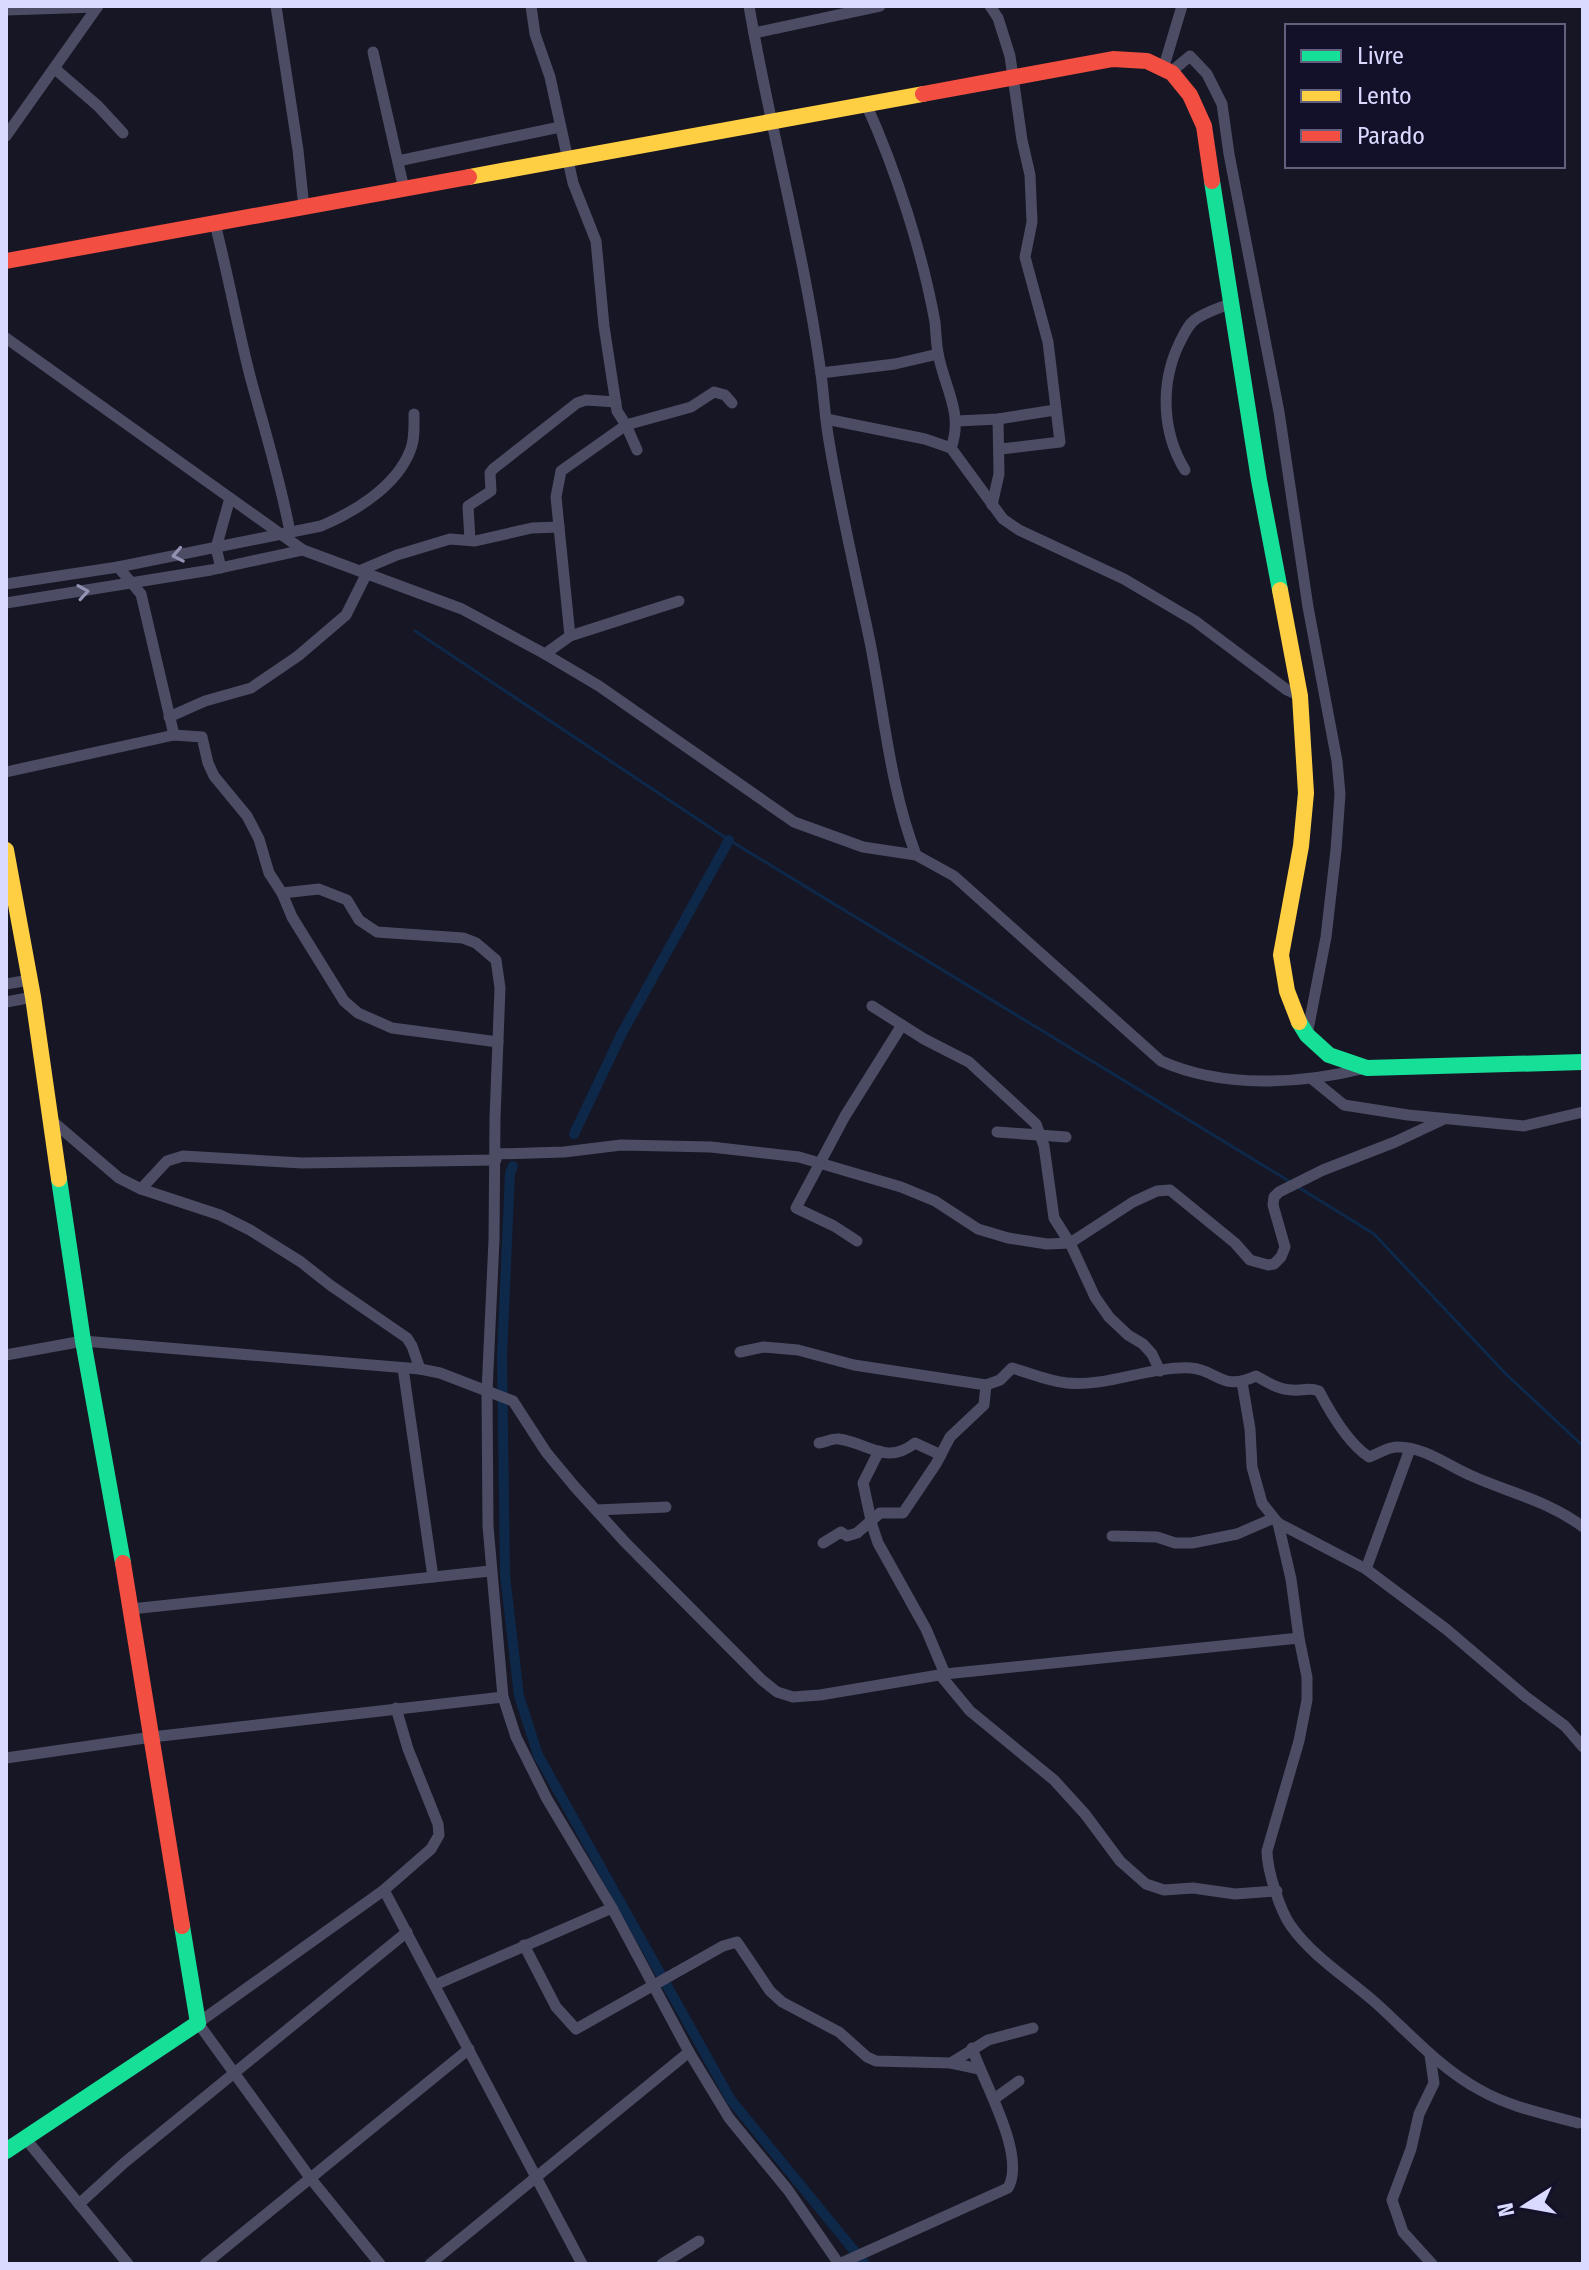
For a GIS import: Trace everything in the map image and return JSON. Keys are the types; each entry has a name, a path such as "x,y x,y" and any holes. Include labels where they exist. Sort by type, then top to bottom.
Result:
{"main road":[{"path":"6,261 1129,57 1168,68 1192,96 1204,126 1259,480 1300,696 1306,793 1301,846 1281,955 1295,1015 1307,1035 1329,1055 1367,1068 1583,1062"},
{"path":"6,850 31,988 83,1341 131,1609 198,2023 6,2151"}],"street":[{"path":"276,6 304,208"},
{"path":"531,6 535,34 550,77 566,158 598,251 601,304 617,411 637,450"},
{"path":"749,6 760,74 785,174 821,373 826,419 896,782 907,832 916,855"},
{"path":"754,33 880,6"},
{"path":"990,6 1005,37 1032,199 1032,222 1025,257 1048,342 1060,442 1001,449"},
{"path":"1168,68 1182,6"},
{"path":"6,10 98,7"},
{"path":"6,136 98,7"},
{"path":"373,52 404,189"},
{"path":"1168,68 1190,56 1207,74 1222,104 1279,412 1308,607 1337,761 1340,794 1336,850 1326,937 1307,1035"},
{"path":"54,68 98,106 123,133"},
{"path":"866,104 890,161 919,257 935,322 938,354 954,403 957,421 951,448"},
{"path":"398,161 560,127"},
{"path":"215,224 247,364 280,479 286,533"},
{"path":"1185,470 1171,443 1166,413 1171,359 1195,319 1231,303"},
{"path":"6,338 230,498 286,533 303,550 462,609 545,654 599,686 794,822 863,847 916,855 954,876 1161,1061 1188,1073 1256,1079 1312,1079 1367,1068"},
{"path":"821,373 895,364 938,354"},
{"path":"570,636 556,497 561,471 626,425 691,407 714,392 725,395 732,403"},
{"path":"470,540 468,506 491,491 490,473 493,469 577,403 586,400 616,402"},
{"path":"957,421 998,419 1055,410"},
{"path":"6,584 118,567 321,526 342,517 383,487 403,465 411,450 414,414"},
{"path":"826,419 925,439 951,448 1003,519 1019,530 1124,579 1195,621 1287,690 1300,696"},
{"path":"992,505 1001,449 998,419"},
{"path":"221,568 216,548 230,498"},
{"path":"169,717 205,701 251,688 298,656 346,615 363,572 429,544 450,539 485,540 532,528 559,527"},
{"path":"6,603 221,568 303,550"},
{"path":"118,567 141,594 174,735"},
{"path":"545,654 570,636 679,601"},
{"path":"6,772 174,735 202,737 214,776 247,816 259,839 275,885 330,983 344,1001 358,1013 392,1028 498,1042"},
{"path":"282,893 319,889 347,900 359,920 377,932 463,938 489,951 496,960 500,972 488,1392 490,1571 503,1697 516,1737 547,1799 612,1908 689,2052 729,2118 788,2190 839,2264 1008,2188 1012,2180 1005,2125 972,2048"},
{"path":"6,984 31,988"},
{"path":"6,1002 31,988"},
{"path":"872,1006 979,1069 1027,1115 1041,1135 1054,1218 1070,1243 1095,1297 1109,1317 1143,1344 1160,1371"},
{"path":"857,1241 796,1208 902,1025"},
{"path":"1312,1079 1344,1105 1444,1119 1524,1126 1583,1112"},
{"path":"141,1189 167,1161 183,1156 302,1163 496,1157 621,1145 687,1146 752,1151 820,1162 935,1201 978,1229 1008,1238 1047,1244 1070,1243 1113,1212 1157,1191 1170,1190 1235,1243 1250,1260 1268,1265 1274,1264 1285,1247 1273,1205 1274,1197 1279,1192 1444,1119"},
{"path":"51,1120 119,1178 141,1189 220,1215 269,1241 407,1338 420,1369"},
{"path":"997,1132 1066,1137"},
{"path":"6,1355 83,1341 420,1369 440,1373 513,1401 546,1452 596,1510 733,1653 777,1692 793,1697 943,1675 1299,1638"},
{"path":"740,1352 764,1347 798,1350 854,1365 986,1385 1000,1380 1012,1368 1067,1383 1194,1368 1212,1376 1242,1382 1256,1376 1279,1388 1312,1388 1319,1391 1333,1417 1369,1457 1395,1446 1410,1449 1449,1463 1489,1484 1531,1497 1566,1514 1583,1527"},
{"path":"403,1368 433,1577"},
{"path":"1242,1382 1250,1429 1252,1467 1262,1503 1276,1521 1291,1579 1307,1677 1307,1700 1267,1857 1289,1923 1300,1937 1430,2055 1481,2091 1578,2123"},
{"path":"823,1543 841,1532 847,1536 857,1533 871,1518 891,1511 903,1513 950,1437 984,1405 986,1385"},
{"path":"819,1443 837,1439 888,1454 903,1452 915,1443 941,1455"},
{"path":"1366,1569 1410,1449"},
{"path":"879,1451 863,1483 878,1543 926,1629 943,1675 970,1711 1063,1789 1120,1861 1146,1884 1164,1890 1193,1888 1235,1894 1277,1891"},
{"path":"596,1510 666,1507"},
{"path":"1112,1536 1157,1537 1175,1543 1192,1543 1237,1534 1276,1521 1366,1569 1446,1629 1565,1726 1583,1747"},
{"path":"131,1609 490,1571"},
{"path":"6,1758 152,1737 503,1697"},
{"path":"380,2264 311,2179 198,2023 384,1890 431,1849 439,1835 436,1815 415,1767 396,1708"},
{"path":"384,1890 582,2264"},
{"path":"435,1985 612,1908"},
{"path":"79,2204 407,1932"},
{"path":"524,1945 556,2007 576,2029 723,1946 737,1942 770,1991 782,2002 839,2032 867,2057 876,2061 951,2063 979,2069"},
{"path":"951,2063 988,2040 1033,2028"},
{"path":"205,2264 469,2049"},
{"path":"430,2264 689,2052"},
{"path":"1430,2055 1435,2077"},
{"path":"1432,2264 1403,2232 1392,2200 1411,2149 1419,2114 1435,2077 1449,2068"},
{"path":"994,2099 1019,2081"},
{"path":"25,2138 128,2264"},
{"path":"662,2264 699,2241"}],"waterway":[{"path":"415,631 729,840 1292,1183"},
{"path":"574,1134 622,1033 729,840"},
{"path":"513,1166 510,1173 502,1356 505,1575 519,1696 538,1755 731,2100 865,2264"},
{"path":"1298,1187 1374,1234 1506,1374 1583,1446"}],"traffic: fast":[{"path":"1212,181 1259,480 1280,590"},
{"path":"1299,1022 1307,1035 1329,1055 1367,1068 1583,1062"},
{"path":"59,1179 83,1341 123,1563"},
{"path":"6,2151 198,2023 182,1926"}],"traffic: slow":[{"path":"469,177 923,94"},
{"path":"1280,590 1300,696 1306,793 1301,846 1281,955 1287,991 1299,1022"},
{"path":"6,850 33,997 59,1179"}],"traffic: jam":[{"path":"923,94 1113,59 1147,61 1172,73 1190,95 1204,126 1212,181"},
{"path":"6,261 469,177"},
{"path":"123,1563 182,1926"}]}
